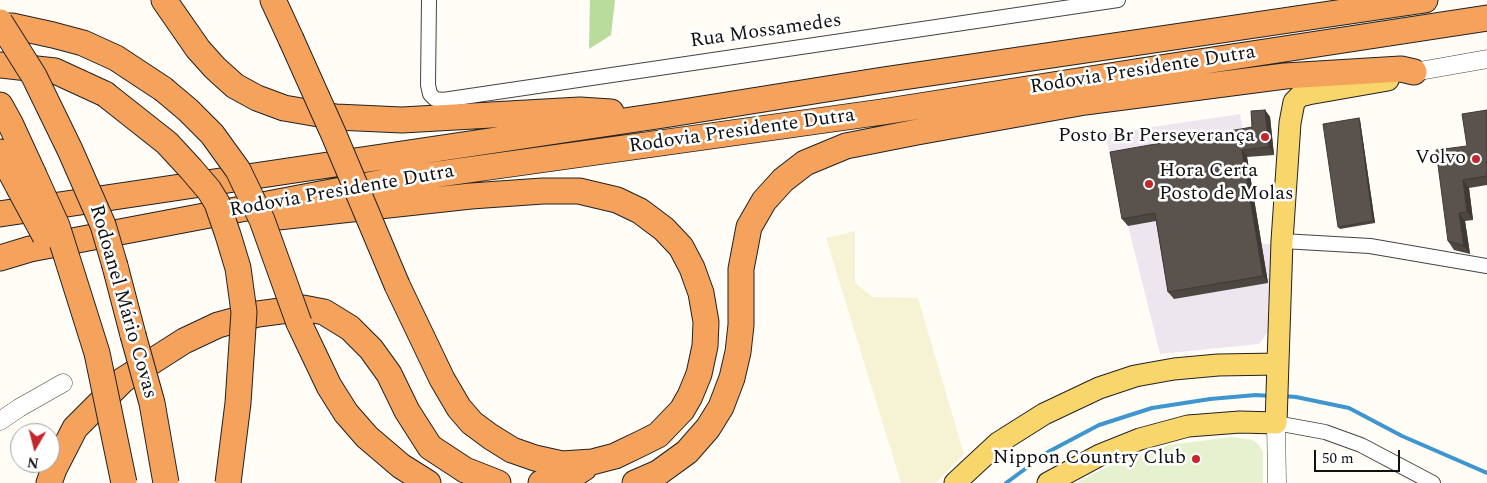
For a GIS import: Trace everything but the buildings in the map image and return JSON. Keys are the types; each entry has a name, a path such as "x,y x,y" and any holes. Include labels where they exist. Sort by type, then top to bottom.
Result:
{"highway":[{"path":"164,0 198,49 235,86 257,98 284,108 336,116 402,120 580,110 664,115"},
{"path":"125,231 210,224 471,196 543,191 579,191 617,200 640,211 664,229 681,247 692,268 701,294 706,322 705,346 699,374 682,410 658,435 615,456 592,462 562,464 535,458 512,450 472,423 459,408 442,379 397,285 334,135 273,0"},
{"path":"1238,27 1268,11 1316,6 1341,0"},
{"name":"Rodovia Presidente Dutra","path":"0,214 1425,0"},
{"name":"Rodovia Presidente Dutra","path":"0,258 30,250 389,180 882,112 1487,18"},
{"name":"Rodoanel Mário Covas","path":"0,22 34,76 70,150 103,225 152,403 166,483"},
{"path":"0,26 12,26 83,43 116,58 163,89 212,134 238,170 262,220 299,323 329,386 346,413 367,437 400,466 428,483"},
{"path":"0,65 54,71 106,94 167,143 209,190 217,203 238,268 244,312 238,402 228,483"},
{"path":"635,483 658,473 687,452 708,428 721,407 732,378 738,352 741,325 741,269 750,227 764,201 783,180 805,163 846,146 1085,102 1285,76 1401,69 1414,72"},
{"name":"Rodoanel Mário Covas","path":"0,105 57,226 97,353 124,483"},
{"path":"0,152 56,257 74,280"},
{"path":"49,483 75,428 123,380 184,341 218,326 258,314 303,308 324,312 350,328 371,350 389,374 407,411 430,447 465,470 498,483"},
{"path":"541,483 572,476 592,462"}],"main road":[{"path":"1048,483 1100,455 1140,439 1188,426 1240,422 1276,415 1282,241 1290,123 1294,102 1300,96 1404,78 1414,72"},
{"path":"956,483 998,443 1044,414 1099,388 1135,376 1174,369 1218,365 1277,371"}],"street":[{"name":"Rua Mossamedes","path":"429,0 428,85 430,94 435,99 443,100 1118,0"},
{"path":"1414,72 1487,59"},
{"path":"1282,241 1370,246 1487,266"},
{"path":"0,421 63,383"},
{"path":"1277,483 1276,415 1361,445 1433,483"}],"shaded area":[{"path":"1240,114 1262,244 1272,244 1268,332 1259,344 1160,354 1105,134"},
{"path":"855,231 855,283 873,297 918,298 964,454 936,483 901,483 826,238"}],"green space":[{"path":"590,0 615,0 611,35 589,49"},
{"name":"Nippon Country Club","path":"1231,437 1253,440 1259,445 1263,452 1263,483 1076,483 1109,466 1169,445"}],"waterway":[{"path":"1006,483 1048,452 1099,425 1152,408 1210,399 1256,395 1271,396"},
{"path":"1283,396 1349,408 1402,436 1487,473"}],"place":[{"name":"Posto Br Perseverança","path":"1265,137"},
{"name":"Volvo","path":"1476,159"},
{"name":"Hora Certa Posto de Molas","path":"1149,184"},
{"name":"Nippon Country Club","path":"1196,459"}]}
